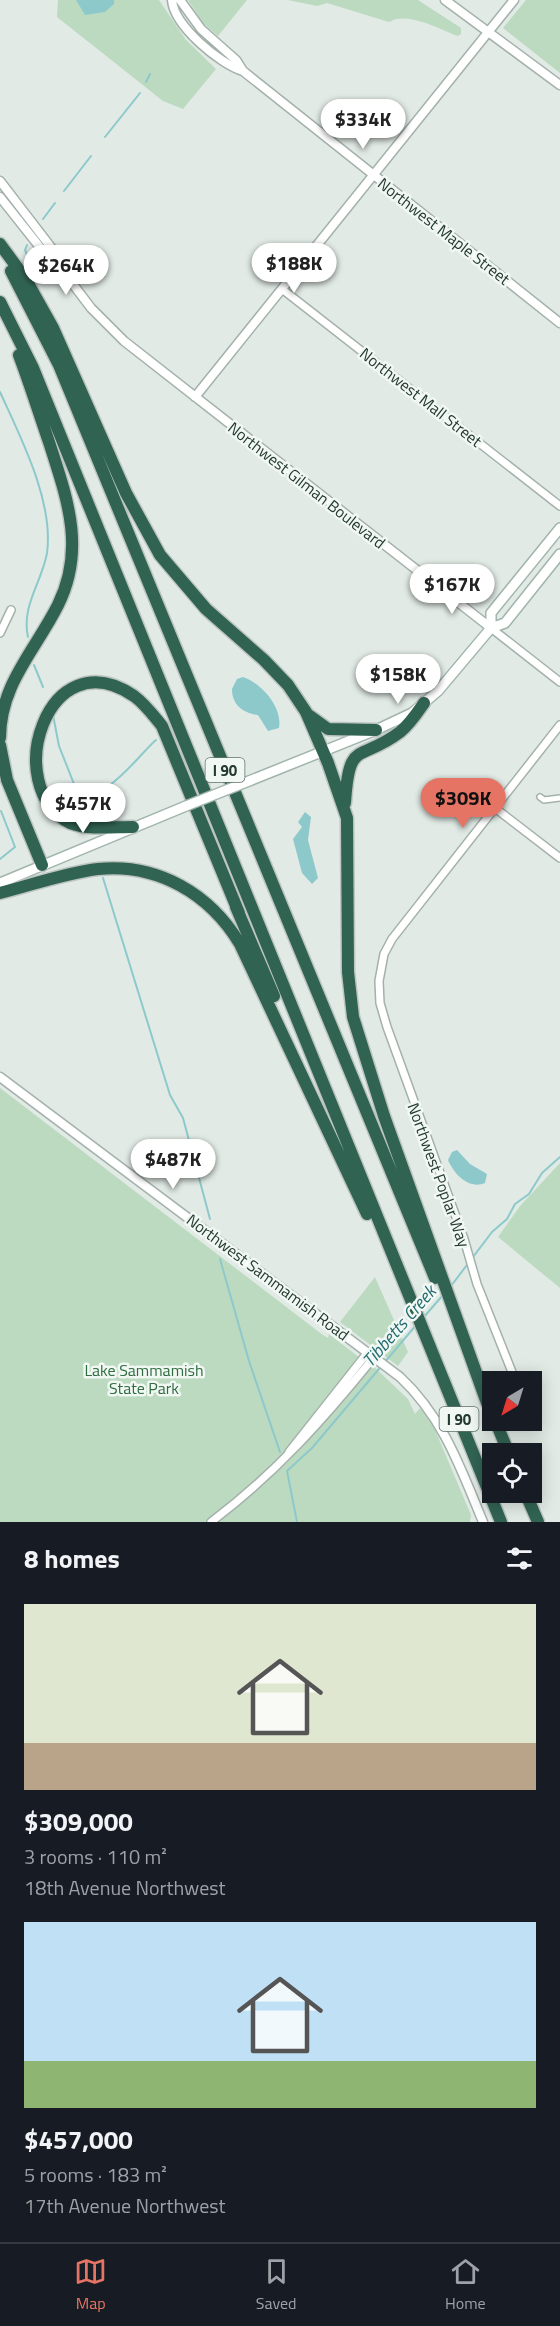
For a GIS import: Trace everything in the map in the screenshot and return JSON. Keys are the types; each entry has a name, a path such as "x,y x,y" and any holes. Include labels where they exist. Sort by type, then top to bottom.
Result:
{"highway":[{"path":"0,244 25,278 53,328 126,493 160,555 206,609 278,673 306,712 345,807"},
{"name":"I 90","path":"0,253 34,313 59,364 446,1295"},
{"name":"I 90","path":"0,302 33,368 501,1522"},
{"path":"0,307 23,365 65,490 70,508 74,542 68,581 58,604 22,662 7,692 0,738"},
{"path":"27,730 37,712 55,695 89,683 115,686 125,691 143,703 162,726 333,1137"},
{"path":"424,704 398,733 362,751 354,758 348,773 345,807 348,837 348,972 353,1017 385,1117 446,1295 482,1388"},
{"path":"306,712 328,729 376,730"},
{"path":"0,745 7,780 42,865"},
{"path":"25,777 44,808 68,823 78,826 134,827"},
{"path":"0,893 80,873 114,868 165,878 200,897 221,917 240,944 418,1318"},
{"path":"530,1503 538,1522"}],"main road":[{"path":"491,628 491,613 560,528"},
{"path":"0,883 376,730 412,713 424,704 491,628 505,623 560,554"}],"street":[{"name":"Northwest Maple Street","path":"172,0 178,15 196,39 230,67 243,71"},
{"name":"Northwest Maple Street","path":"180,0 201,29 236,60 243,71 560,323"},
{"path":"445,0 560,86"},
{"path":"195,397 514,0"},
{"name":"Northwest Gilman Boulevard","path":"0,181 60,259 66,275"},
{"name":"Northwest Gilman Boulevard","path":"0,197 54,265 66,275 107,325 195,397 560,682"},
{"name":"Northwest Mall Street","path":"282,289 560,506"},
{"path":"0,633 11,610"},
{"path":"560,725 495,808 560,858"},
{"path":"540,797 544,800 560,798"},
{"name":"Northwest Poplar Way","path":"495,808 392,939 381,964 379,990 387,1027 471,1266 512,1371"},
{"name":"Northwest Sammamish Road","path":"0,1077 374,1356 412,1388 436,1418 456,1457 483,1522"},
{"path":"211,1522 252,1491 289,1452 304,1442 374,1356"}],"green space":[{"path":"58,0 159,0 186,40 216,69 183,109 163,101 57,17"},
{"path":"188,0 247,0 218,36 203,23"},
{"path":"288,0 418,0 461,28 461,34 458,36 414,20 397,19 389,22 327,3 317,6"},
{"path":"526,0 560,0 560,73 503,28"},
{"name":"Lake Sammamish State Park","path":"0,1088 323,1335 328,1338 329,1334 360,1358 369,1362 408,1399 415,1414 420,1408 430,1418 471,1515 470,1522 0,1522"},
{"path":"560,1163 560,1288 498,1237 520,1206"},
{"path":"375,1277 408,1352 398,1366 340,1322"}],"water":[{"path":"76,0 114,0 114,4 105,12 85,15"},
{"path":"243,677 263,690 274,704 278,712 279,728 268,731 258,715 243,710 236,704 232,689 237,679"},
{"path":"305,812 311,817 308,840 318,878 312,884 302,873 293,839 302,827 298,822"},
{"path":"457,1150 470,1164 487,1174 485,1183 473,1184 458,1175 448,1160 452,1152"}],"waterway":[{"path":"146,82 150,74"},
{"path":"105,137 140,93"},
{"path":"64,191 91,156"},
{"path":"43,219 55,203"},
{"path":"27,245 25,250 33,268"},
{"path":"0,392 34,471 46,513 47,553 27,615 28,637"},
{"path":"34,665 43,687"},
{"path":"53,715 59,746 76,789 86,794 108,787 156,740"},
{"path":"62,802 76,789"},
{"path":"0,859 15,847 1,811"},
{"path":"103,878 170,1095 183,1118 210,1219"},
{"name":"Tibbetts Creek","path":"451,1286 492,1232 507,1219 515,1204 529,1194 542,1173 560,1157"},
{"path":"220,1259 249,1361 280,1452"},
{"name":"Tibbetts Creek","path":"423,1318 443,1295"},
{"name":"Tibbetts Creek","path":"297,1522 287,1471 312,1448 417,1324"}]}
